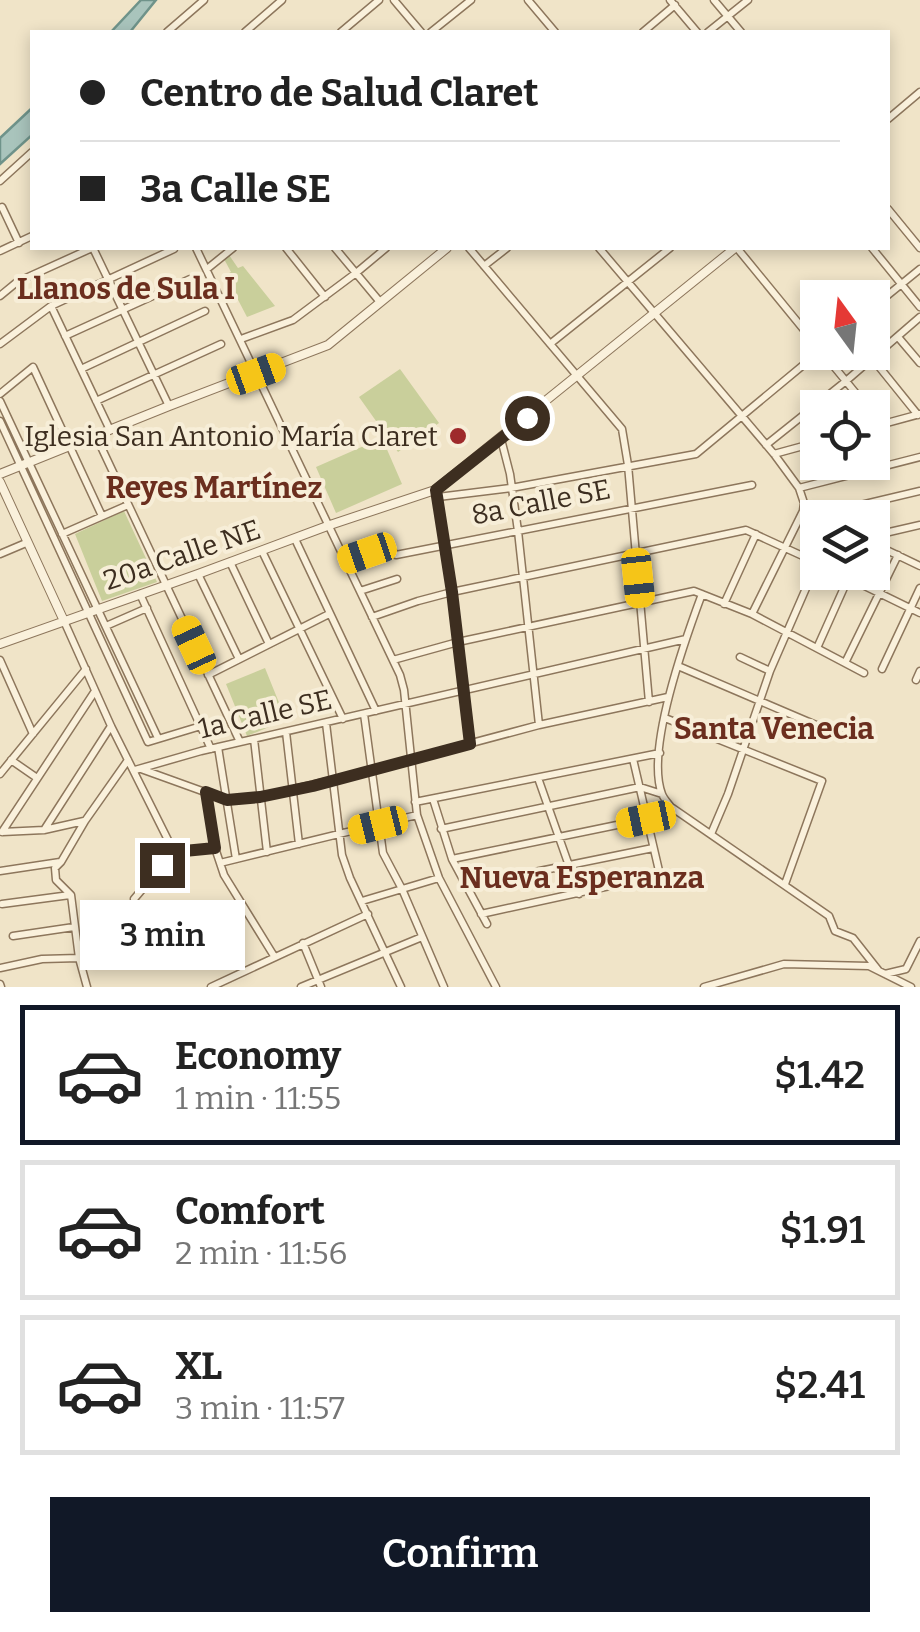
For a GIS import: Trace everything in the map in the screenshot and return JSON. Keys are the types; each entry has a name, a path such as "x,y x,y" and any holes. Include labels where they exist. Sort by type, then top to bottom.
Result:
{"street":[{"path":"169,30 204,0"},
{"path":"247,30 282,0"},
{"path":"343,30 379,0"},
{"path":"394,0 419,30"},
{"path":"433,30 470,0"},
{"path":"528,0 553,30"},
{"path":"714,0 739,30"},
{"path":"710,30 748,0"},
{"path":"645,30 673,3 695,30"},
{"path":"890,117 920,92"},
{"path":"0,181 30,154"},
{"path":"2,207 18,242"},
{"path":"890,211 920,248"},
{"path":"0,252 30,237"},
{"path":"0,296 17,282 88,250"},
{"path":"93,250 169,406"},
{"path":"0,344 51,306 170,250"},
{"path":"197,250 393,660 404,690 417,815 439,878 496,987"},
{"path":"208,269 231,250"},
{"path":"288,250 325,297"},
{"path":"337,250 380,302"},
{"path":"241,339 293,320 384,250"},
{"path":"0,474 328,345 445,250"},
{"path":"470,250 622,429 650,702"},
{"path":"484,266 504,250"},
{"path":"601,250 774,454 799,488 802,500"},
{"path":"550,344 668,250"},
{"name":"20a Calle NE","path":"0,644 330,525 436,494 734,250"},
{"path":"738,250 800,327"},
{"path":"874,250 920,306"},
{"path":"890,294 920,270"},
{"path":"65,336 190,280"},
{"path":"51,306 110,430"},
{"path":"81,369 205,311"},
{"path":"890,343 920,317"},
{"path":"898,336 920,363"},
{"path":"96,400 222,344"},
{"path":"470,744 436,494 511,488 696,454 800,367"},
{"path":"0,394 33,368 102,516"},
{"path":"836,370 853,390"},
{"path":"766,445 859,370"},
{"path":"882,370 919,414 890,422"},
{"path":"0,402 62,534 148,742 201,726"},
{"path":"0,421 92,610 106,626 158,738"},
{"path":"96,436 240,742"},
{"path":"501,439 518,530 538,725"},
{"path":"774,454 800,447"},
{"path":"799,488 920,457"},
{"path":"0,482 111,726 128,760 138,770 174,852"},
{"name":"8a Calle SE","path":"345,560 388,546 396,555 752,485"},
{"path":"884,500 920,491"},
{"path":"62,534 128,505"},
{"path":"752,614 800,516"},
{"path":"890,534 920,525"},
{"path":"372,617 452,592 746,530 800,555"},
{"path":"724,604 756,534"},
{"path":"295,539 376,711"},
{"path":"0,554 26,543"},
{"path":"262,551 343,719"},
{"path":"890,551 920,566"},
{"path":"845,663 898,556"},
{"path":"230,562 270,644"},
{"path":"198,574 240,659"},
{"path":"360,591 397,579"},
{"path":"882,669 920,588"},
{"path":"711,834 770,672 805,590"},
{"path":"817,648 844,590"},
{"path":"873,590 920,613"},
{"path":"393,660 686,592 702,594 752,614 864,672"},
{"path":"140,594 215,748 236,859"},
{"path":"702,594 668,697 659,769 662,794 671,807 829,916 836,931 853,938 882,972"},
{"path":"106,626 147,608"},
{"name":"1a Calle SE","path":"208,675 329,614"},
{"name":"1a Calle SE","path":"138,770 215,748 686,638"},
{"path":"740,656 770,672"},
{"path":"0,660 33,734"},
{"path":"678,666 844,738"},
{"path":"0,774 86,669"},
{"path":"1,832 96,690"},
{"path":"138,770 227,800 260,797 538,725 668,697"},
{"path":"364,714 383,853 444,987"},
{"path":"665,718 822,780 785,884"},
{"path":"326,723 338,834 350,878 400,987"},
{"path":"44,830 111,726"},
{"path":"286,732 299,844"},
{"path":"254,740 268,852"},
{"path":"415,802 660,753"},
{"path":"482,914 660,875 633,758"},
{"path":"11,760 37,778"},
{"path":"86,987 71,895 56,880 55,868 128,760"},
{"path":"538,778 579,894"},
{"path":"442,829 640,787 662,794"},
{"path":"206,792 224,876 274,956"},
{"path":"433,799 452,860 487,924"},
{"path":"220,863 417,815"},
{"path":"452,860 646,819"},
{"path":"1,832 44,830 85,821"},
{"path":"134,898 174,852 215,848"},
{"path":"466,886 653,848"},
{"path":"0,871 61,862"},
{"path":"362,901 439,878"},
{"path":"2,904 71,895"},
{"path":"211,987 368,914"},
{"path":"12,936 74,927"},
{"path":"301,987 320,983 422,937"},
{"path":"882,972 906,969 920,941"},
{"path":"302,943 320,983"},
{"path":"0,968 42,959 79,958"},
{"path":"704,987 784,964 869,966 910,987"}],"green space":[{"path":"229,255 238,268 243,266 275,306 247,317 225,275 231,272 224,259"},
{"path":"400,369 439,423 398,452 359,397"},
{"path":"382,438 402,484 336,513 316,467"},
{"path":"124,511 157,582 102,601 75,534"},
{"path":"265,668 286,720 247,736 226,684"}],"water":[{"path":"141,0 156,0 132,30 113,30"},
{"path":"30,110 30,137 0,164 0,138"}],"place":[{"name":"Iglesia San Antonio María Claret","path":"458,436"}],"district":[{"name":"Llanos de Sula I","path":"126,289"},
{"name":"Reyes Martínez","path":"214,488"},
{"name":"Santa Venecia","path":"774,729"},
{"name":"Nueva Esperanza","path":"582,878"}],"route":[{"path":"162,865 174,852 215,848 206,792 227,800 260,797 470,744 436,490 527,418"}]}
